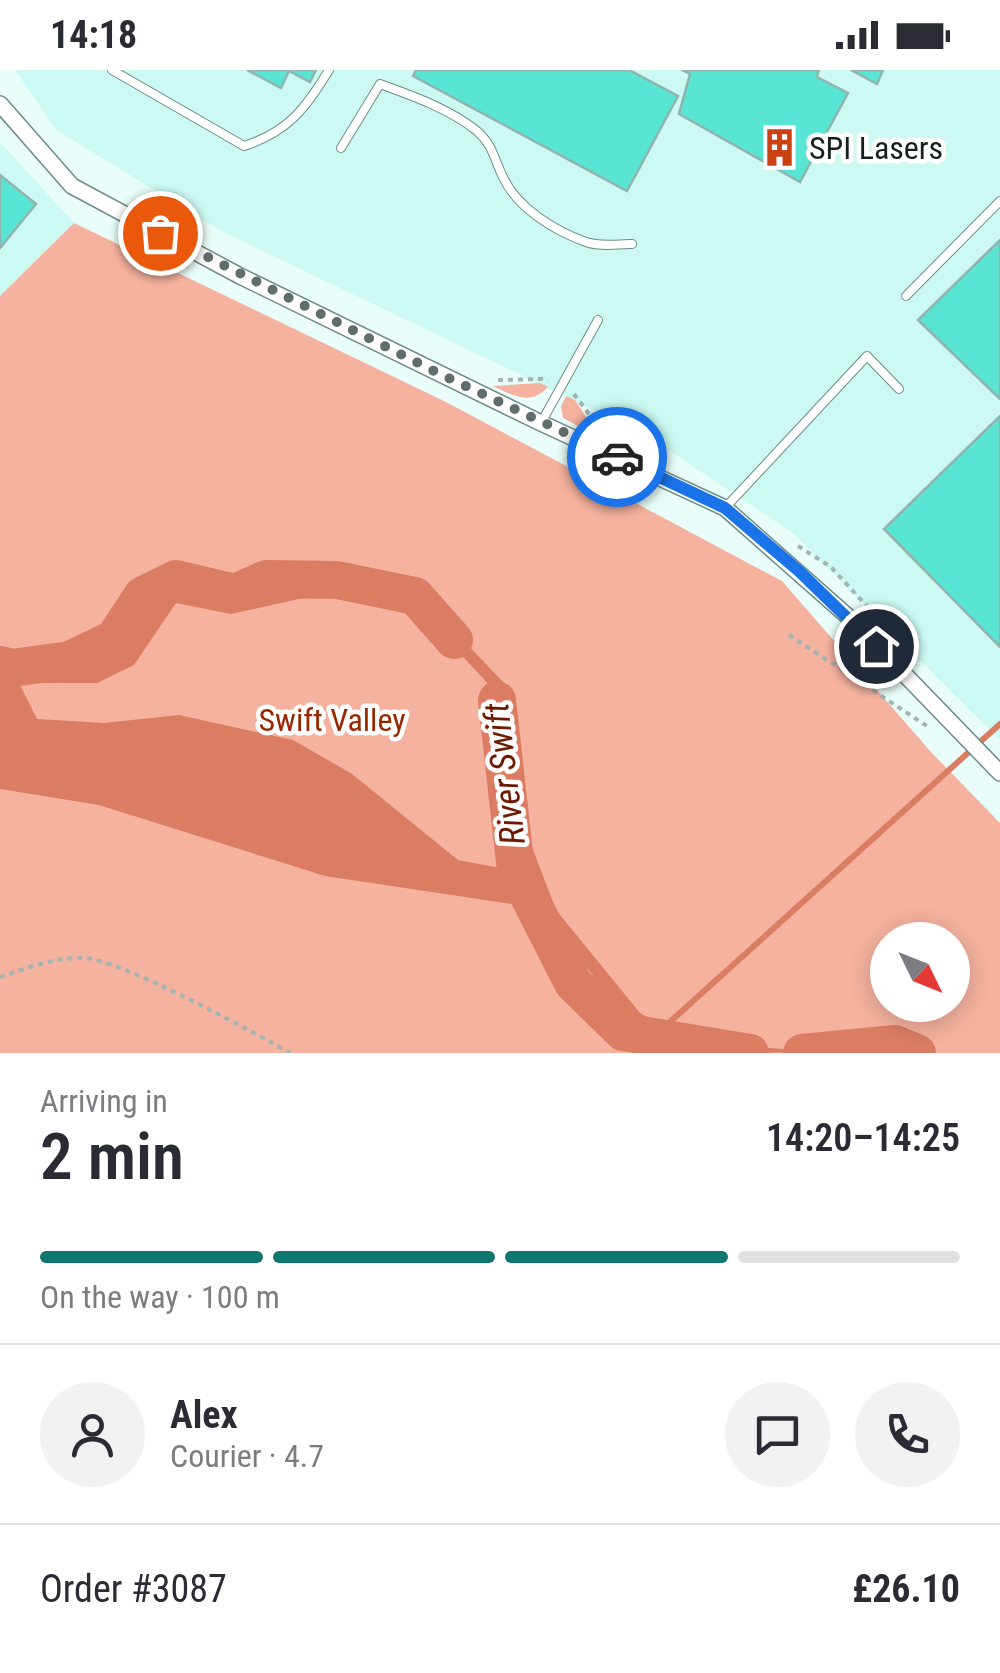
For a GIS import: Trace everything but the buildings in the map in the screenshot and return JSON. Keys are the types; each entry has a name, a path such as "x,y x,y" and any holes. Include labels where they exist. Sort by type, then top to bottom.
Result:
{"street":[{"path":"0,104 72,186 240,276 725,508 853,621 1000,773"}],"lane":[{"path":"112,70 244,146 266,139 307,107 330,70"},
{"path":"342,148 380,84 458,118 478,132 493,148 508,187 540,217 589,244 632,244"},
{"path":"906,296 1000,201"},
{"path":"541,423 598,320"},
{"path":"725,508 867,356 899,388"}],"path":[{"path":"789,635 932,729 948,719"},
{"path":"0,977 42,962 86,958 129,973 290,1053"}],"shaded area":[{"path":"15,70 1000,70 1000,740 794,534 646,435 221,231 56,130"},
{"path":"0,142 74,223 0,296"},
{"path":"378,584 431,606 503,682 524,826 556,910 640,1013 679,1034 746,1046 832,1053 692,1052 634,1027 547,918 515,828 493,689 424,615 379,595 350,602 321,594 231,614 176,603 134,665 97,683 19,683 37,719 104,723 179,715 293,740 352,774 458,860 516,871 532,907 325,876 99,805 0,789 0,665 12,668 16,676 99,666 123,652 174,591 230,599 263,585 357,588"}],"green space":[{"name":"Swift Valley","path":"74,223 446,402 782,581 931,752 1000,823 1000,1053 0,1053 0,296"},
{"path":"540,383 548,387 528,398 493,386"},
{"path":"566,396 575,400 600,438 563,418 561,406"}],"waterway":[{"name":"River Swift","path":"0,665 12,668 70,660 114,639 143,595 176,579 235,593 266,579 337,580 415,596 454,640"},
{"name":"River Swift","path":"497,700 516,871 573,983 623,1032 750,1053"},
{"path":"651,1039 1000,724"},
{"name":"River Swift","path":"802,1053 895,1044 917,1053"}],"way so far":[{"path":"160,233 240,276 617,457"}],"place":[{"name":"SPI Lasers","path":"779,148"}],"route":[{"path":"617,457 725,508 800,572 876,646"}]}
